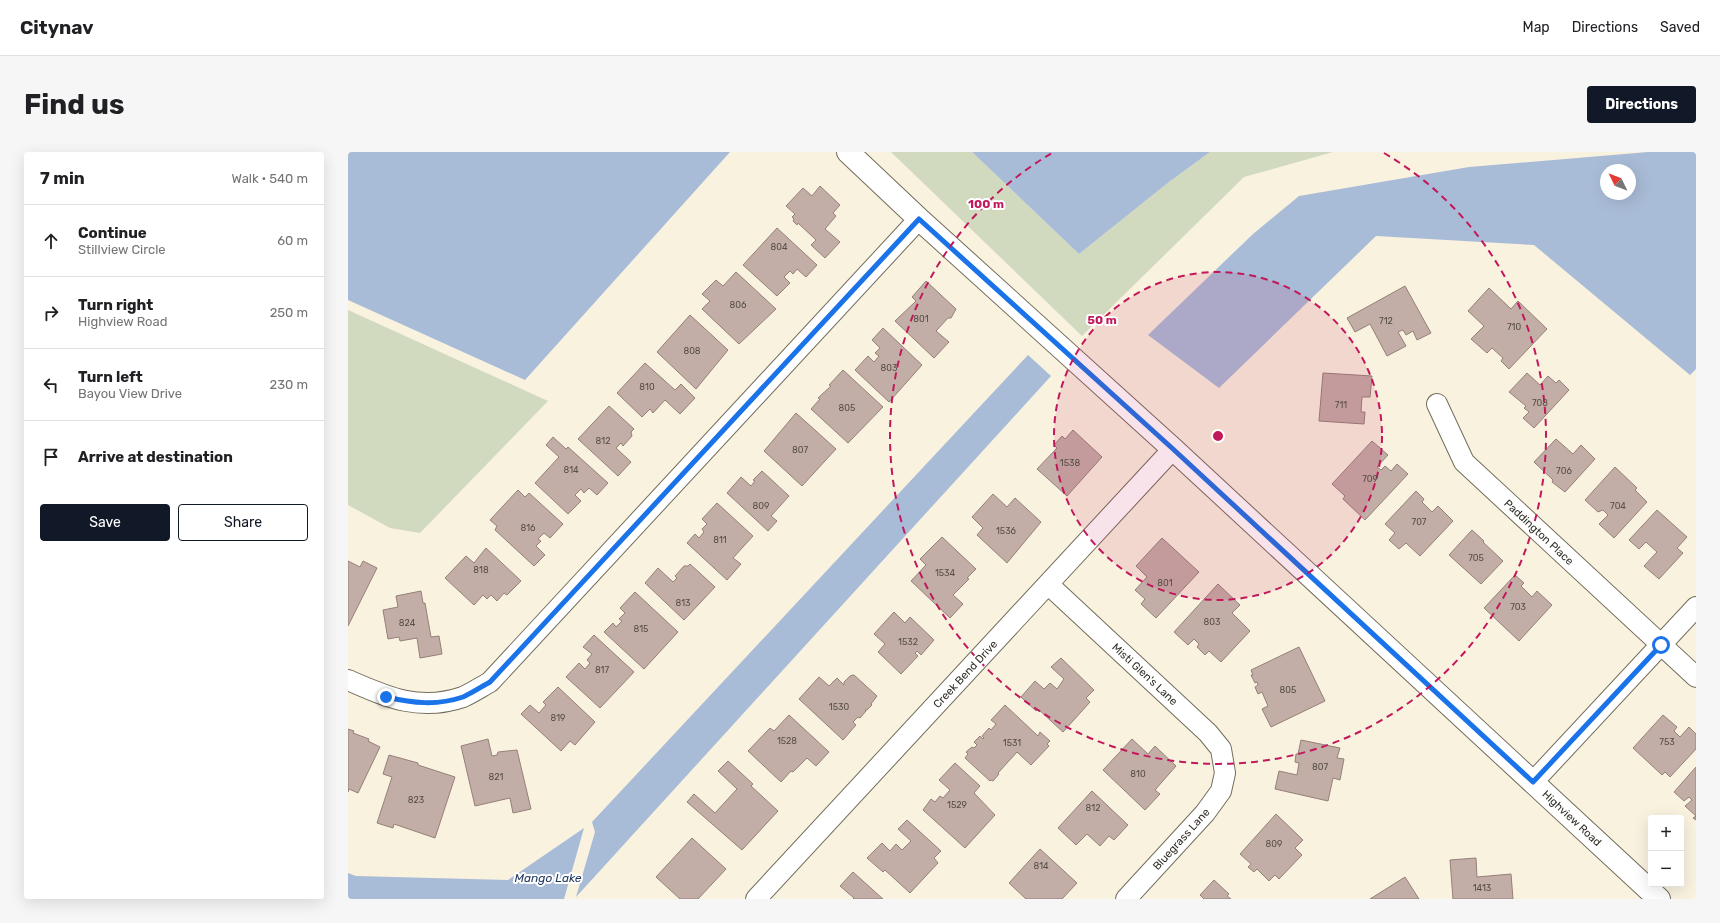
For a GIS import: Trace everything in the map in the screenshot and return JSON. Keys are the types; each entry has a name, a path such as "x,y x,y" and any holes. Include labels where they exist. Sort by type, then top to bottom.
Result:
{"street":[{"name":"Highview Road","path":"848,152 919,219 1173,449 1659,899"},
{"path":"348,680 386,697 411,703 437,702 463,696 490,682 919,219"},
{"name":"Paddington Place","path":"1437,404 1464,462 1696,677"},
{"name":"Creek Bend Drive","path":"756,899 1173,449"},
{"name":"Misti Glen's Lane","path":"1048,585 1208,733 1221,749 1225,772"},
{"path":"1533,782 1696,607"},
{"name":"Bluegrass Lane","path":"1126,899 1205,813 1221,791 1225,772"}],"green space":[{"path":"891,152 972,152 1079,254 1169,182 1210,152 1333,152 1244,177 1082,336"},
{"path":"348,310 548,401 420,533 390,528 348,505"}],"water":[{"path":"348,152 730,152 525,380 348,300"},
{"path":"972,152 1210,152 1169,182 1079,254"},
{"path":"1648,152 1696,152 1696,369 1690,375 1534,245 1376,236 1219,388 1148,335 1253,234 1299,196 1469,167"},
{"path":"1028,355 1051,376 576,897 595,832 592,822"},
{"name":"Mango Lake","path":"584,828 564,899 348,899 348,873 356,876 508,880"}],"building":[{"path":"820,186 840,205 833,213 836,216 825,229 840,242 825,258 811,245 816,240 798,223 797,225 793,221 794,219 792,217 795,214 786,206 803,188 812,196"},
{"path":"777,228 817,265 806,277 797,269 793,274 790,271 784,277 790,283 777,296 743,265"},
{"path":"736,272 776,309 739,344 702,309 710,301 702,294 716,280 723,286"},
{"path":"926,281 956,309 951,318 948,318 936,331 949,342 934,358 895,321 916,301 912,297"},
{"path":"1405,286 1431,333 1417,340 1413,331 1406,335 1403,330 1398,332 1406,346 1387,356 1370,324 1355,332 1347,318"},
{"path":"1489,288 1511,309 1518,301 1547,329 1509,369 1501,361 1503,358 1492,348 1487,353 1471,339 1484,326 1468,311"},
{"path":"690,315 728,350 696,389 657,352"},
{"path":"883,328 922,365 889,402 855,370 868,356 874,362 879,356 875,353 880,348 872,340"},
{"path":"645,363 675,390 681,384 695,398 680,414 665,400 653,413 650,409 642,417 617,393"},
{"path":"843,370 883,407 848,443 811,409 820,399 818,398 831,386 829,385"},
{"path":"1323,373 1372,376 1370,397 1362,397 1361,412 1365,412 1364,424 1319,421"},
{"path":"1527,373 1540,385 1548,376 1556,383 1559,380 1569,390 1534,428 1523,418 1529,412 1524,408 1526,406 1509,392"},
{"path":"609,406 634,429 631,432 632,436 623,446 621,443 616,448 631,462 618,476 578,439"},
{"path":"796,413 836,449 802,486 764,451"},
{"path":"1073,430 1102,457 1067,496 1037,469 1057,448 1054,445 1062,436 1065,439"},
{"path":"553,437 566,449 568,447 608,483 597,495 589,488 584,493 581,489 575,495 581,501 568,514 535,483 559,457 546,445"},
{"path":"1556,439 1573,454 1581,445 1595,459 1565,492 1552,482 1553,480 1534,462"},
{"path":"1372,441 1388,455 1377,467 1381,470 1385,466 1391,471 1397,464 1408,474 1365,520 1343,499 1345,496 1332,484"},
{"path":"1615,467 1637,488 1635,490 1647,502 1614,538 1599,524 1608,515 1603,510 1598,512 1585,500"},
{"path":"762,471 789,496 771,516 777,521 768,531 727,493 741,477 751,486 755,481 753,480"},
{"path":"518,490 525,497 529,493 563,524 550,538 544,533 538,539 541,541 536,546 545,555 534,566 495,530 497,526 490,520"},
{"path":"1416,491 1424,499 1422,502 1432,512 1438,506 1453,521 1420,556 1406,543 1399,549 1389,540 1395,533 1385,524"},
{"path":"993,494 1007,507 1015,498 1041,522 1007,563 977,535 983,528 972,517"},
{"path":"717,503 753,536 733,558 741,564 727,580 687,543 695,534 699,538 704,532 702,529 707,524 702,519"},
{"path":"1657,510 1687,537 1677,548 1683,553 1659,579 1644,566 1657,552 1646,542 1639,549 1629,540"},
{"path":"1472,530 1503,561 1481,584 1449,555"},
{"path":"942,537 976,569 967,578 969,579 953,595 963,604 950,618 911,581 926,565 920,559"},
{"path":"1162,538 1199,572 1156,618 1141,604 1145,599 1135,590 1147,577 1136,566"},
{"path":"486,548 521,581 507,595 504,593 497,601 491,595 487,599 483,595 474,605 445,578 466,556 474,563"},
{"path":"348,561 360,567 363,561 377,568 348,626"},
{"path":"690,564 715,587 684,620 645,583 658,568 673,582 677,578 675,576 684,566 688,566"},
{"path":"1515,575 1524,583 1521,586 1532,597 1537,591 1552,605 1519,641 1484,608"},
{"path":"1218,584 1240,605 1232,613 1250,631 1221,662 1209,651 1205,655 1197,647 1199,644 1194,639 1188,645 1174,632"},
{"path":"421,591 423,603 425,603 431,637 439,636 442,654 420,658 417,638 400,641 399,637 388,639 383,610 398,607 396,596"},
{"path":"635,592 678,632 644,669 604,632 613,623 616,627 622,621 619,619 625,613 620,608"},
{"path":"894,612 905,623 910,617 934,640 921,655 917,651 915,653 918,656 901,674 878,652 885,644 874,634"},
{"path":"594,635 634,672 600,708 566,677 579,663 585,669 590,663 587,660 592,654 583,647"},
{"path":"1299,647 1325,701 1271,727 1262,709 1268,706 1262,692 1258,694 1255,687 1258,685 1257,682 1255,683 1251,675 1253,675 1251,670"},
{"path":"1061,658 1094,690 1086,698 1090,702 1063,732 1038,709 1036,711 1021,697 1035,681 1044,689 1050,683 1057,689 1064,679 1051,667"},
{"path":"854,675 877,696 871,704 872,705 865,710 866,711 860,718 858,717 853,722 856,725 843,740 799,699 819,677 829,686 837,678 844,685 844,682 850,676"},
{"path":"558,687 595,722 575,745 570,741 561,751 521,714 530,705 539,713 546,705 543,702"},
{"path":"1005,705 1038,736 1040,732 1050,741 1047,744 1049,746 1031,765 1017,752 998,773 999,774 993,781 990,781 965,758 968,754 966,752 972,747 974,748 977,745 974,742 980,736 983,739 984,738 982,736 989,728 991,730 996,724 991,720"},
{"path":"789,715 829,752 816,766 807,758 793,772 791,771 781,782 748,751 770,728 774,731"},
{"path":"1663,715 1677,727 1674,731 1680,737 1689,727 1696,734 1696,749 1670,777 1665,772 1662,775 1633,748"},
{"path":"348,729 354,731 353,733 369,739 368,741 380,747 358,793 349,789 348,792"},
{"path":"488,739 492,756 497,755 498,752 517,750 531,809 513,813 510,798 475,806 461,746"},
{"path":"1132,739 1148,754 1155,746 1176,766 1155,790 1160,794 1145,810 1103,770"},
{"path":"1301,740 1340,748 1337,758 1344,759 1340,780 1333,778 1328,801 1275,789 1279,771 1297,775 1299,763 1295,762"},
{"path":"389,755 418,763 418,765 455,777 435,838 394,824 393,828 377,823 392,777 383,774"},
{"path":"728,761 753,784 751,786 778,811 742,850 687,802 694,794 715,813 737,789 718,771"},
{"path":"955,763 980,786 974,793 995,815 965,848 923,810 931,799 935,802 940,796 943,798 950,790 939,780"},
{"path":"1696,767 1696,816 1685,806 1692,800 1689,797 1684,801 1674,792"},
{"path":"1092,791 1128,825 1114,840 1109,836 1100,846 1087,834 1076,845 1058,828"},
{"path":"1276,814 1303,840 1295,848 1302,855 1279,879 1275,875 1269,881 1257,869 1254,872 1248,867 1251,864 1240,854"},
{"path":"907,820 941,851 934,858 938,863 910,893 885,870 883,872 867,858 882,843 890,851 896,844 902,850 911,841 898,829"},
{"path":"692,838 726,869 698,899 680,899 656,877"},
{"path":"1040,849 1077,883 1062,899 1026,899 1009,883"},
{"path":"1476,858 1477,877 1511,874 1513,899 1453,899 1450,860"},
{"path":"853,872 883,899 853,899 854,898 840,886"},
{"path":"1405,877 1419,899 1370,899"},
{"path":"1214,880 1229,894 1227,896 1231,899 1204,899 1200,895"}],"route":[{"path":"386,697 411,703 437,702 463,696 490,682 919,219 1173,449 1533,782 1661,645"}]}
